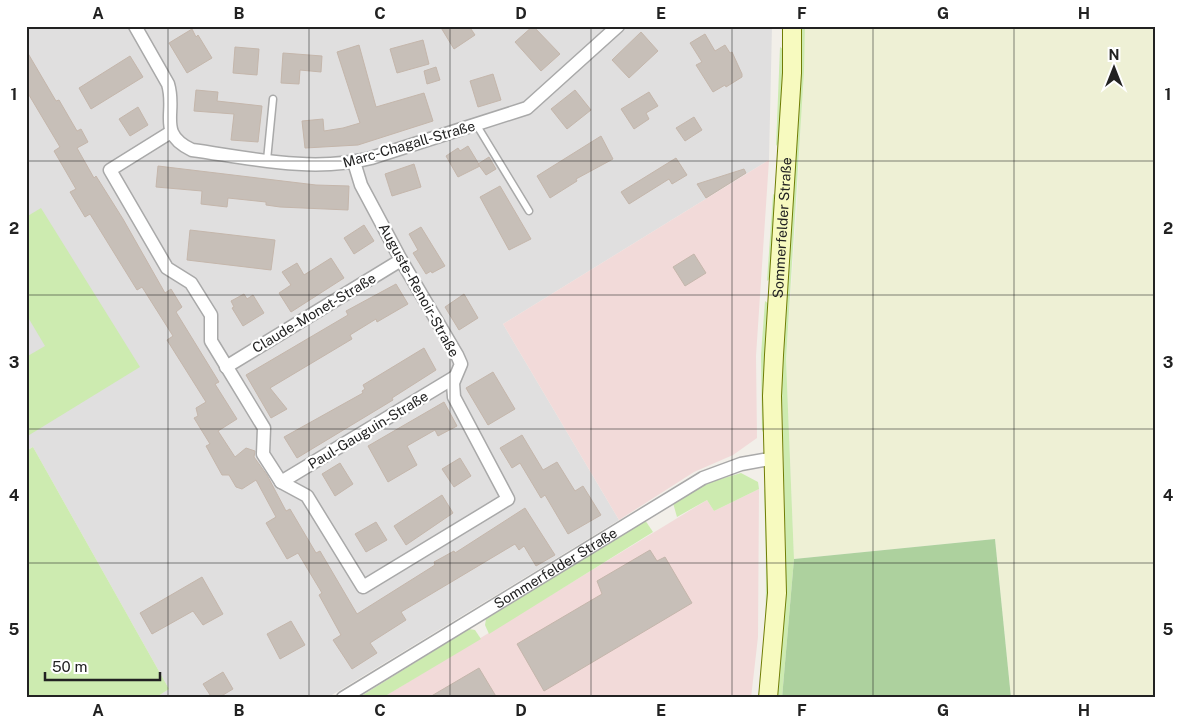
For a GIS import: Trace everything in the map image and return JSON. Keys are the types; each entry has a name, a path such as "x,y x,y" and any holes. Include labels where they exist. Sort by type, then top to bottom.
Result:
{"main road":[{"name":"Sommerfelder Straße","path":"768,698 777,593 772,396 786,167 792,26"}],"street":[{"path":"135,26 171,92 169,123 171,132 110,170 167,268 190,283 211,314 211,341 264,428 263,454 281,482"},
{"name":"Marc-Chagall-Straße","path":"171,132 174,139 192,150 319,165 354,162 527,108 618,26"},
{"name":"Auguste-Renoir-Straße","path":"281,482 307,496 363,587 508,499 454,396 452,390 460,364 457,355 401,260 361,185 354,162"},
{"name":"Claude-Monet-Straße","path":"226,367 401,260"},
{"name":"Paul-Gauguin-Straße","path":"281,482 455,377"},
{"name":"Sommerfelder Straße","path":"342,698 703,478 741,464 775,458"}],"lane":[{"path":"267,160 274,99"},
{"path":"476,124 529,211"}],"shaded area":[{"path":"26,26 772,26 769,160 503,324 619,520 327,698 155,698 169,689 33,447 26,451"},
{"path":"769,160 756,356 757,438 733,455 694,472 619,520 503,324"},
{"path":"759,489 758,637 751,698 382,698 707,500 714,511"}],"green space":[{"path":"800,26 805,26 804,71 786,359 794,559 782,698 776,698 786,560 781,359"},
{"path":"805,26 1156,26 1156,698 1011,698 995,539 794,559 786,358 797,205"},
{"path":"780,47 785,51 779,142 776,146"},
{"path":"773,194 776,196 772,277 767,281"},
{"path":"41,208 140,367 26,437 26,357 45,346 26,314 26,217"},
{"path":"765,301 770,305 766,426 762,432 761,355"},
{"path":"33,447 169,689 155,698 26,698 26,451"},
{"path":"741,473 758,482 759,489 714,511 707,500 677,517 673,503 707,483"},
{"path":"764,489 768,494 770,593 761,698 758,698 765,620"},
{"path":"645,520 653,532 489,634 485,625 486,619"},
{"path":"995,539 1011,698 782,698 794,559"},
{"path":"469,629 475,630 481,639 382,698 358,698"}],"building":[{"path":"440,26 469,26 475,35 454,49"},
{"path":"533,26 560,54 541,71 515,42"},
{"path":"192,29 196,37 198,35 212,58 187,73 169,43"},
{"path":"641,32 658,51 629,78 612,60"},
{"path":"705,34 715,51 725,45 730,53 732,52 742,74 742,77 726,87 725,85 713,92 696,65 702,62 690,43"},
{"path":"423,40 429,64 397,73 390,49"},
{"path":"359,45 376,107 424,93 433,121 358,145 305,148 302,121 323,119 324,131 360,123 337,52"},
{"path":"235,47 259,49 257,75 233,73"},
{"path":"26,50 56,101 59,100 77,131 81,129 88,142 77,148 94,178 96,176 123,219 165,293 171,289 182,307 176,312 219,382 215,384 237,419 218,431 235,457 246,448 255,451 254,457 267,475 286,511 290,509 316,553 320,551 357,614 435,565 434,562 454,551 455,553 525,508 555,555 536,566 524,546 519,550 515,544 401,612 406,620 370,643 377,653 352,669 333,640 341,635 319,595 322,593 298,553 287,559 266,523 276,517 256,480 242,489 236,487 229,475 222,475 206,446 210,444 194,418 198,416 196,408 206,402 167,340 173,336 142,287 137,290 90,214 85,217 70,192 76,189 54,151 60,147 26,90"},
{"path":"283,53 322,56 321,72 300,70 299,84 281,83"},
{"path":"130,56 143,77 91,109 79,88"},
{"path":"436,67 440,80 427,84 424,71"},
{"path":"493,74 501,100 478,107 470,81"},
{"path":"196,90 218,92 217,101 262,106 258,142 231,140 234,114 194,111"},
{"path":"575,90 591,110 567,129 551,109"},
{"path":"649,92 658,106 646,113 649,119 634,129 621,109"},
{"path":"138,107 148,125 130,136 119,119"},
{"path":"694,117 702,130 685,141 676,128"},
{"path":"601,136 613,159 576,179 577,181 550,198 537,176"},
{"path":"468,146 480,166 458,177 446,156 458,148 460,151"},
{"path":"489,157 496,169 486,175 478,164"},
{"path":"676,158 687,175 672,184 669,179 629,204 621,192"},
{"path":"414,164 421,187 392,196 385,174"},
{"path":"158,166 316,185 349,186 348,210 280,207 266,205 266,202 228,198 227,207 201,204 202,191 156,187"},
{"path":"744,169 746,173 706,198 697,184"},
{"path":"500,186 531,239 509,250 480,197"},
{"path":"364,225 374,241 354,254 344,238"},
{"path":"421,227 445,266 432,273 431,271 426,274 413,253 418,250 409,234"},
{"path":"190,230 275,240 271,270 187,260"},
{"path":"694,254 706,273 685,286 673,267"},
{"path":"331,258 344,278 291,312 279,293 291,285 282,272 297,263 304,275"},
{"path":"396,284 408,304 377,322 376,319 350,335 352,339 270,388 287,409 271,418 246,375 348,315 346,311"},
{"path":"244,294 247,299 253,295 264,313 243,326 232,308 234,307 231,301"},
{"path":"464,294 478,318 459,330 445,307"},
{"path":"424,348 436,370 392,398 393,400 297,458 284,437 363,393 362,391 365,389 363,385"},
{"path":"493,372 515,409 488,425 466,388"},
{"path":"444,402 457,426 438,436 435,430 407,446 417,465 388,482 368,446"},
{"path":"522,435 543,470 557,462 575,491 583,486 601,515 568,534 545,495 541,498 520,463 512,468 500,448"},
{"path":"460,458 471,476 454,487 442,469"},
{"path":"340,463 353,484 335,496 322,474"},
{"path":"442,495 453,513 406,545 394,526"},
{"path":"376,522 387,540 366,552 355,534"},
{"path":"650,550 657,561 665,557 692,603 544,691 517,644 602,594 597,581"},
{"path":"202,577 223,614 203,625 193,611 152,634 140,613"},
{"path":"291,621 305,645 280,659 267,634"},
{"path":"479,668 497,698 428,698"},
{"path":"223,672 233,689 218,698 212,698 203,684"}]}
